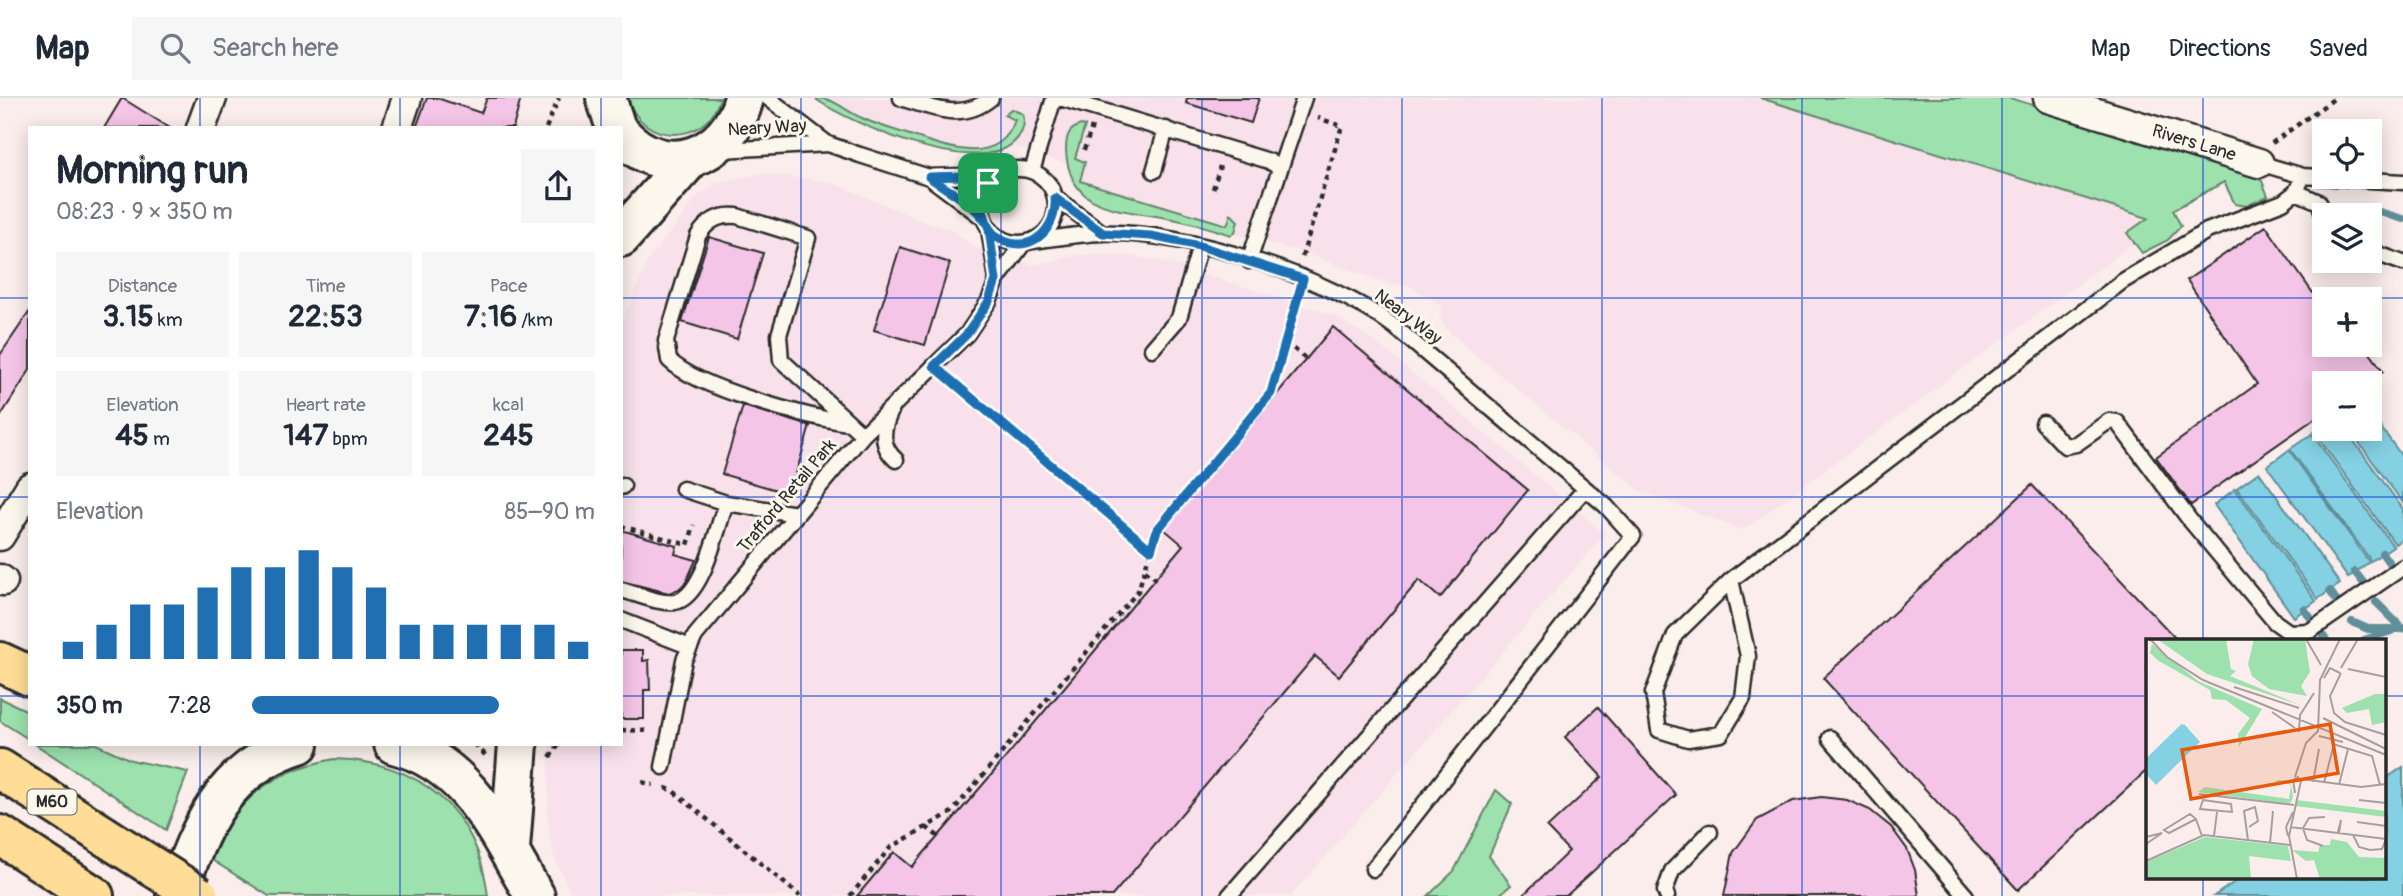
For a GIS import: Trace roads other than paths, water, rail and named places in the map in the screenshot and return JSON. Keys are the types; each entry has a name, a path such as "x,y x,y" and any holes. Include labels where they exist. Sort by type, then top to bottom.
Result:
{"highway":[{"path":"0,662 28,675"},
{"name":"M60","path":"0,769 198,896"},
{"path":"0,835 83,889"}],"main road":[{"path":"623,235 700,154 727,137 739,117 744,98"},
{"path":"623,133 631,144 649,155 669,160 700,154"},
{"path":"176,896 194,843 212,809 242,775 294,746"},
{"path":"399,746 430,759 467,788 486,810 535,896"},
{"path":"509,896 511,850 532,753"}],"street":[{"path":"202,126 212,98"},
{"path":"398,126 407,98"},
{"name":"Rivers Lane","path":"2048,98 2247,159"},
{"path":"0,536 28,490"}],"lane":[{"name":"Neary Way","path":"768,98 828,144 929,177 997,175"},
{"path":"901,98 950,113 976,109 991,98"},
{"path":"1032,171 1054,98"},
{"path":"1060,98 1269,161 1280,169"},
{"path":"1250,261 1304,98"},
{"path":"1154,171 1167,129"},
{"name":"Neary Way","path":"700,154 828,144"},
{"path":"2247,159 2302,176 2403,182"},
{"path":"996,280 983,194 997,175 1008,170 1032,171 1042,177 1055,198 1103,233"},
{"path":"1731,580 1748,656 1743,698 1721,734 1688,739 1659,730 1653,693 1675,635 1731,580 2123,281 2207,231 2283,202 2296,192 2302,176"},
{"name":"Neary Way","path":"929,177 986,223"},
{"path":"2296,192 2319,203"},
{"path":"986,223 998,238 1028,242 1042,236 1054,219 1055,198"},
{"path":"849,423 775,407 699,378 673,364 665,351 698,236 708,223 725,215 737,216 808,238 779,335 781,360 863,435"},
{"name":"Neary Way","path":"1028,242 1103,233 1151,236 1200,246 1303,279 1377,314 1606,506 1633,536 1373,869"},
{"name":"Trafford Retail Park","path":"663,767 688,646 863,435 974,325 989,301 996,280 1028,242"},
{"path":"1152,349 1179,318 1200,246"},
{"path":"2382,255 2403,263"},
{"path":"895,404 883,436 887,451 896,460"},
{"path":"2043,423 2065,446 2076,444 2109,421 2117,422 2189,519 2275,622 2289,632 2311,631 2403,568"},
{"path":"683,489 726,503 797,514"},
{"path":"1229,896 1585,489"},
{"path":"623,591 661,601 676,601 689,596 698,584 726,503"},
{"path":"623,621 688,646"},
{"path":"1830,738 1966,896"},
{"path":"1667,896 1665,891 1672,872 1710,832"}],"water":[{"path":"2382,429 2403,458 2403,503 2358,441 2382,441"},
{"path":"2312,434 2312,441 2317,441 2393,546 2371,561 2290,449"},
{"path":"2321,441 2354,441 2403,509 2403,538 2395,544"},
{"path":"2289,450 2369,562 2348,578 2267,466"},
{"path":"2259,472 2340,584 2318,599 2237,488"},
{"path":"2235,489 2316,601 2294,617 2214,505"},
{"path":"2403,767 2403,896 2214,896 2241,878 2386,878 2386,779"}],"waterway":[{"path":"2382,213 2403,219"},
{"path":"2382,553 2389,563"},
{"path":"2355,572 2362,581"},
{"path":"2330,591 2336,600"},
{"path":"2376,602 2403,629"},
{"path":"2304,609 2310,617"},
{"path":"2352,622 2368,629 2403,629"},
{"path":"2367,639 2391,631"}]}
